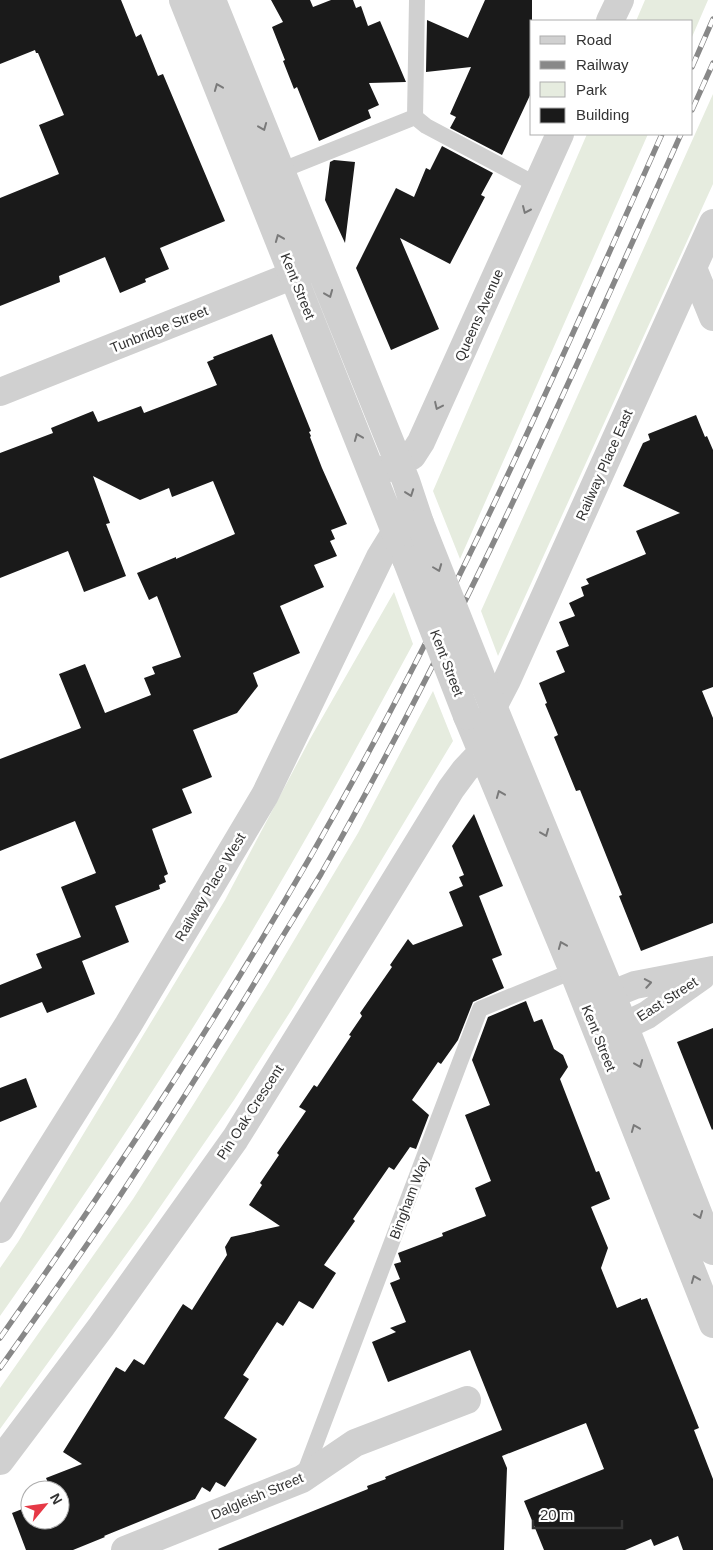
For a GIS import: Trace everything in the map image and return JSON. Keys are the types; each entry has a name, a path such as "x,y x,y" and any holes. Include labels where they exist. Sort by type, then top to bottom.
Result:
{"street":[{"name":"Kent Street","path":"183,0 306,270 398,462 408,527 406,559 467,716 573,971 713,1324"},
{"name":"Kent Street","path":"212,0 280,171 306,270 373,475 408,527 489,695 624,1025 713,1251"},
{"path":"610,20 620,0"},
{"name":"Queens Avenue","path":"373,475 412,456 421,442 560,135"},
{"name":"Railway Place East","path":"489,695 507,680 713,223"},
{"path":"693,268 713,317"},
{"name":"Tunbridge Street","path":"0,392 306,270"},
{"name":"Railway Place West","path":"0,1229 128,1025 265,795 380,557 408,527"},
{"name":"Pin Oak Crescent","path":"0,1461 101,1328 235,1139 451,789 464,770 482,752"},
{"name":"East Street","path":"586,1005 635,985 710,971"},
{"name":"East Street","path":"599,1038 647,1015 710,971"},
{"name":"Dalgleish Street","path":"126,1550 302,1479 355,1443 467,1400"}],"lane":[{"path":"415,117 416,0"},
{"path":"280,171 415,117"},
{"path":"415,117 426,126 537,185"},
{"name":"Bingham Way","path":"302,1479 480,1010 573,971"}],"green space":[{"path":"645,0 708,0 693,35 693,20 636,20"},
{"path":"713,94 713,184 498,656 481,611"},
{"path":"587,135 648,135 460,559 433,491"},
{"path":"394,592 413,644 326,803 208,1004 106,1162 0,1316 0,1268 18,1242 225,900 310,739"},
{"path":"433,691 453,741 292,1009 234,1100 149,1223 0,1429 0,1388 133,1199 193,1105 358,833"}],"building":[{"path":"0,0 121,0 136,37 141,34 158,76 163,74 225,221 160,248 169,269 145,279 146,282 120,293 105,257 59,276 60,282 0,306 0,198 59,174 39,125 64,115 38,53 35,50 0,64"},
{"path":"271,0 310,0 313,7 331,0 353,0 356,8 361,6 368,26 380,21 406,82 369,83 379,105 368,110 371,118 319,141 297,87 294,89 283,61 285,60 272,27 283,22"},
{"path":"485,0 532,0 532,20 530,20 530,95 502,155 450,128 456,117 450,114 471,67 426,72 427,20 468,38"},
{"path":"442,146 493,173 481,195 485,197 450,264 400,238 439,329 391,350 356,268 396,188 414,197 426,168 430,170"},
{"path":"334,160 355,162 345,243 325,200 330,162"},
{"path":"272,334 311,431 309,432 310,437 322,468 347,524 331,530 335,539 330,541 337,556 314,565 324,587 280,606 300,653 253,673 258,686 237,713 193,730 212,777 182,789 192,813 152,829 168,874 164,876 166,882 159,885 160,889 115,906 129,942 82,961 95,994 47,1013 42,1002 0,1018 0,985 42,968 36,954 81,937 61,887 96,873 75,821 0,851 0,759 81,728 59,674 85,664 105,713 151,695 144,678 155,674 152,667 181,657 157,596 149,600 137,573 235,534 213,481 172,497 169,488 140,500 93,476 110,523 106,524 126,576 84,592 68,551 0,578 0,453 53,433 51,428 93,411 98,422 141,406 144,413 217,385 207,362 214,359 213,357"},
{"path":"696,415 705,437 707,436 713,450 713,687 702,691 713,718 713,923 641,951 619,896 622,895 580,790 576,791 554,737 558,735 545,704 547,703 539,683 565,672 556,651 569,646 559,622 575,616 569,603 584,596 581,587 589,584 586,579 646,554 636,531 680,513 623,486 643,443 650,440 648,434"},
{"path":"474,814 503,886 479,896 502,955 492,959 504,988 473,1002 458,1040 441,1064 438,1062 412,1100 429,1115 416,1149 410,1147 394,1170 389,1167 353,1219 355,1221 324,1265 336,1273 313,1309 299,1301 283,1326 277,1322 243,1375 249,1379 224,1418 257,1439 225,1487 216,1482 210,1492 202,1487 195,1499 73,1550 26,1550 12,1513 20,1510 20,1530 70,1530 70,1480 47,1480 46,1478 82,1464 63,1452 116,1367 125,1372 134,1359 144,1365 183,1304 192,1310 227,1255 225,1247 231,1237 280,1226 249,1205 262,1185 260,1183 279,1155 277,1153 306,1111 299,1107 314,1085 317,1087 351,1036 349,1035 362,1016 360,1013 392,967 390,965 408,939 413,945 463,926 449,892 463,886 459,877 464,875 452,846"},
{"path":"526,1001 534,1022 542,1019 554,1049 563,1055 568,1067 560,1079 596,1172 599,1171 610,1199 591,1207 608,1248 601,1268 617,1308 641,1298 641,1300 647,1298 699,1428 694,1430 713,1479 713,1550 683,1550 678,1536 654,1546 651,1539 625,1550 544,1550 524,1501 604,1469 586,1423 502,1456 507,1468 504,1550 219,1550 368,1489 367,1486 386,1479 385,1477 502,1430 470,1350 388,1382 372,1342 396,1332 390,1328 406,1322 390,1283 400,1279 394,1264 401,1262 398,1253 443,1236 442,1233 486,1216 475,1188 491,1181 465,1115 490,1105 472,1060 488,1017"},
{"path":"713,1028 713,1129 712,1130 677,1042"},
{"path":"26,1078 37,1107 0,1122 0,1088"}],"railway":[{"path":"693,65 713,19"},
{"path":"693,108 713,63"},
{"path":"0,1338 105,1186 206,1030 255,952 347,791 428,639 498,496 565,352 662,135"},
{"path":"0,1368 110,1211 171,1117 321,874 371,784 419,693 510,508 681,135"}]}
